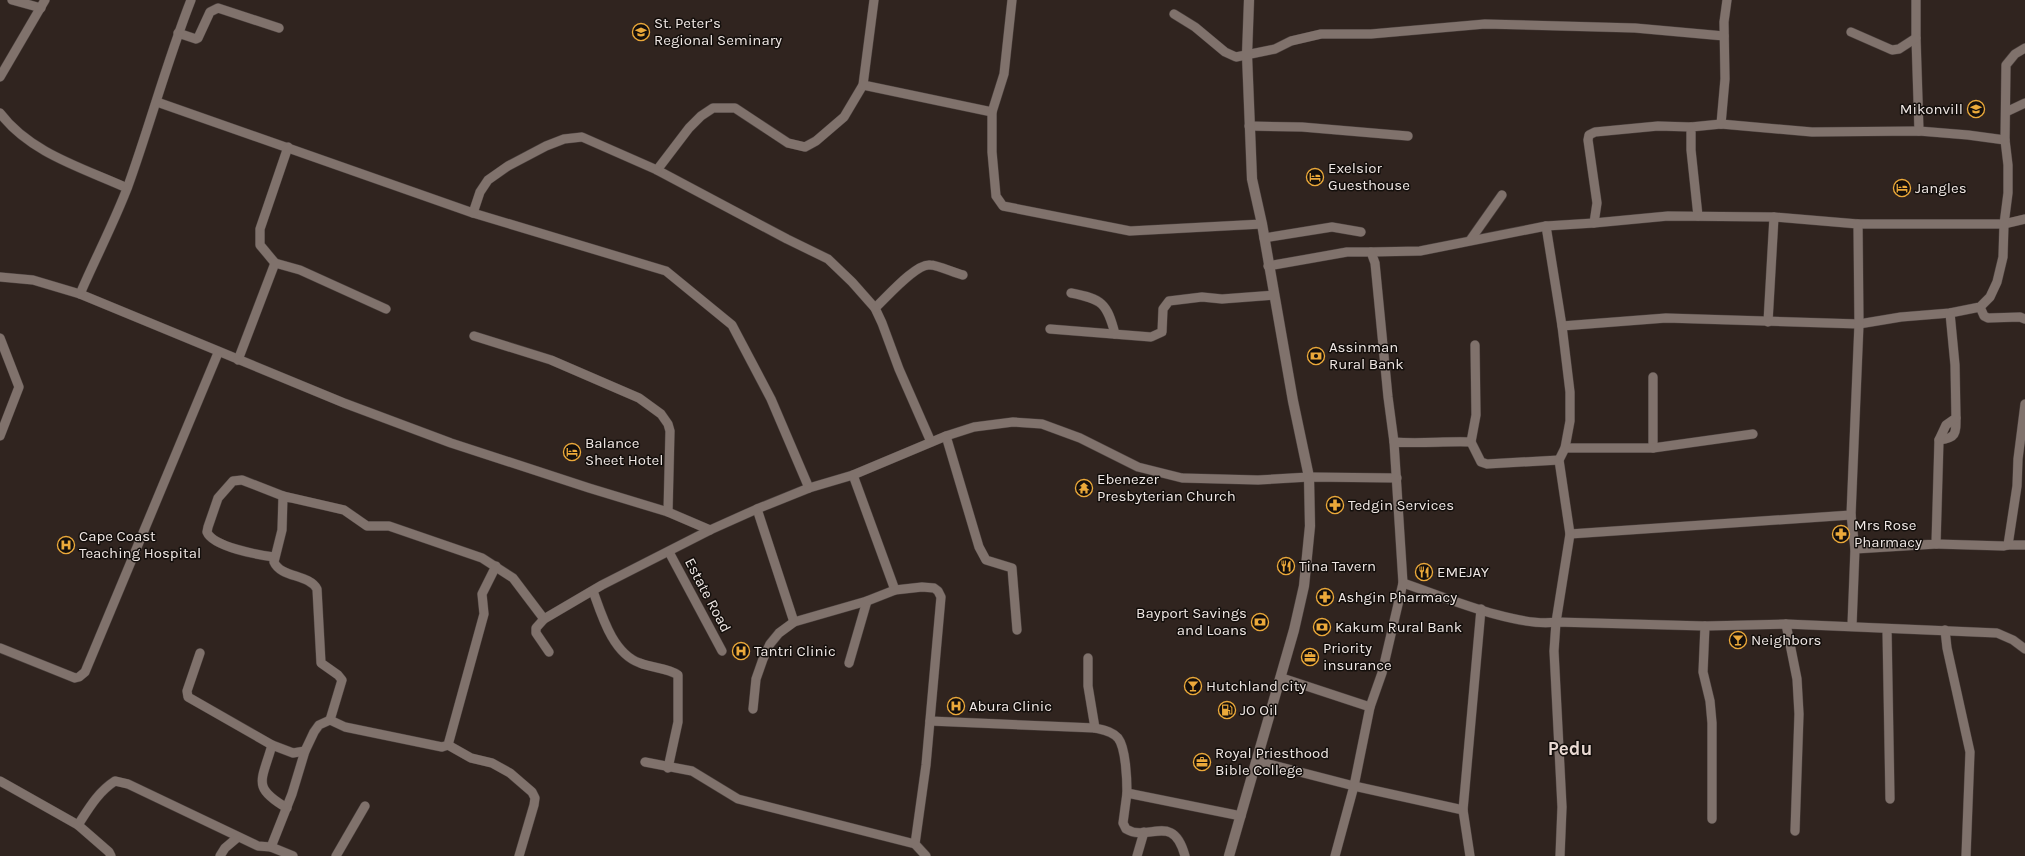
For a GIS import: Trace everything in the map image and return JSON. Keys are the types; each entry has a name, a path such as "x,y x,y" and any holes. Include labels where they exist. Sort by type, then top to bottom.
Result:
{"main road":[{"path":"1229,856 1282,678 1294,630 1308,557 1310,526 1309,477 1292,401 1262,224 1252,179 1247,55 1249,0"}],"street":[{"path":"0,77 43,4 12,0"},
{"path":"80,294 127,188 157,102 178,33 191,0"},
{"path":"657,170 688,128 701,116 713,108 735,108 788,143 805,147 816,141 844,117 863,85 874,0"},
{"path":"1012,0 1004,74 992,112 992,152 996,196 1003,206 1130,231 1262,224"},
{"path":"1721,124 1725,79 1724,36 1727,0"},
{"path":"1916,0 1919,131"},
{"path":"178,33 196,39 198,38 210,12 218,8 279,28"},
{"path":"1174,14 1195,27 1225,52 1236,57 1274,49 1291,41 1321,34 1371,34 1484,24 1635,28 1724,36"},
{"path":"1851,32 1892,50 1899,49 1916,38"},
{"path":"1562,326 1666,318 1859,324 1901,317 1950,313 1980,307 1990,297 1997,282 2003,257 2004,224 2008,193 2008,165 2005,140 2006,65 2015,54 2025,48"},
{"path":"863,85 992,112"},
{"path":"157,102 473,212 666,271 732,326 771,399 809,488"},
{"path":"2006,112 2025,103"},
{"path":"0,113 14,129 38,148 127,188"},
{"path":"1594,223 1597,203 1588,140 1589,135 1595,132 1658,126 1690,127 1721,124 1812,132 1893,133 1919,131 2005,140"},
{"path":"1249,126 1302,127 1408,136"},
{"path":"1690,127 1698,216"},
{"path":"473,212 480,192 488,180 527,156 564,139 582,137 657,170 787,240 828,258 852,282 874,308 931,442"},
{"path":"288,147 260,229 260,245 275,263 291,267 386,309"},
{"path":"1471,239 1502,195"},
{"path":"1268,266 1347,252 1420,251 1471,239 1546,226 1668,216 1774,217 1858,224 2004,224 2025,219"},
{"path":"1768,322 1774,217"},
{"path":"1852,625 1855,549 1851,515 1859,324 1858,224"},
{"path":"1546,226 1562,326 1570,392 1570,421 1565,448 1558,460 1570,534 1556,622 1554,651 1562,808 1560,856"},
{"path":"1264,238 1332,227 1361,232"},
{"path":"1336,856 1354,786 1370,707 1382,673 1402,583 1394,442 1387,390 1375,263 1371,252"},
{"path":"238,360 275,263"},
{"path":"874,308 913,271 921,266 930,264 963,275"},
{"path":"0,277 33,280 80,294 344,403 451,443 668,512 710,530"},
{"path":"1071,293 1095,298 1100,302 1107,310 1115,334"},
{"path":"1050,329 1151,337 1162,332 1163,309 1165,304 1173,300 1202,297 1222,299 1274,295"},
{"path":"1980,307 1984,316 1988,318 2020,317 2025,319"},
{"path":"1936,544 1939,440 1946,425 1956,418 1955,365 1950,313"},
{"path":"474,336 551,360 639,398 661,414 668,424 670,431 668,512"},
{"path":"0,338 19,387 18,394 0,436"},
{"path":"1475,345 1476,416 1471,442 1481,462 1487,464 1558,460"},
{"path":"0,649 75,678 79,677 84,672 218,352"},
{"path":"1653,377 1653,448"},
{"path":"2008,544 2017,486 2018,459 2025,404"},
{"path":"549,652 536,631 544,619 593,591 710,530 757,509 809,488 853,475 946,436 982,426 1013,422 1042,424 1080,438 1138,467 1170,476 1195,479 1250,480 1309,477 1397,478"},
{"path":"1565,448 1653,448 1753,434"},
{"path":"946,436 979,547 986,560 1012,568 1017,630"},
{"path":"1394,442 1416,444 1444,441 1471,442"},
{"path":"853,475 895,590"},
{"path":"274,557 247,553 212,538 207,532 218,498 233,481 242,480 283,496 344,510 352,514 367,526 389,526 468,552 496,566 513,578 544,619"},
{"path":"283,496 282,530 274,557 274,562 279,568 313,584 317,589 321,663 338,675 342,680 330,720"},
{"path":"757,509 794,622"},
{"path":"1570,534 1851,515"},
{"path":"1855,549 1936,544 2004,546 2008,544 2025,545"},
{"name":"Estate Road","path":"669,552 722,651"},
{"path":"448,745 484,614 482,594 496,566"},
{"path":"1402,583 1529,623 1556,622 1705,626 1786,624 1852,625 1887,629 1998,632 2013,640 2025,649"},
{"path":"753,709 756,679 770,644 779,633 794,622 867,602 895,590 922,587 934,588 938,591 941,597 926,773 915,844"},
{"path":"593,591 615,642 629,657 649,667 665,670 678,675 678,722 668,768"},
{"path":"849,663 867,602"},
{"path":"1470,856 1463,810 1481,609"},
{"path":"1786,624 1797,679 1799,714 1795,831"},
{"path":"1705,626 1703,672 1710,700 1712,723 1712,819"},
{"path":"1887,629 1890,800"},
{"path":"1945,630 1947,648 1970,752 1969,832 1966,856"},
{"path":"200,653 187,690 188,697 272,745 293,753 305,751"},
{"path":"1088,658 1088,686 1095,728"},
{"path":"1282,678 1370,707"},
{"path":"271,847 287,808 305,751 316,728 322,722 330,720 345,727 442,747 448,745 471,758 500,767 510,773 532,792 535,798 519,856"},
{"path":"930,721 1095,728 1112,733 1118,738 1122,746 1127,794 1123,823 1126,830 1168,832 1179,840 1184,856"},
{"path":"272,745 262,781 262,789 269,798 287,808"},
{"path":"1257,761 1354,786 1463,810"},
{"path":"645,762 668,768 692,771 738,799 915,844 926,856"},
{"path":"0,781 78,825 109,852 111,856"},
{"path":"78,825 97,796 105,787 115,781 128,784 258,846 271,847 293,856"},
{"path":"1127,794 1241,816"},
{"path":"336,856 365,806"},
{"path":"1137,856 1144,832"},
{"path":"220,856 225,848 238,837"}],"place":[{"name":"St. Peter’s Regional Seminary","path":"641,32"},
{"name":"Mikonvill","path":"1976,109"},
{"name":"Exelsior Guesthouse","path":"1315,177"},
{"name":"Jangles","path":"1902,188"},
{"name":"Assinman Rural Bank","path":"1316,356"},
{"name":"Balance Sheet Hotel","path":"572,452"},
{"name":"Ebenezer Presbyterian Church","path":"1084,488"},
{"name":"Tedgin Services","path":"1335,505"},
{"name":"Mrs Rose Pharmacy","path":"1841,534"},
{"name":"Cape Coast Teaching Hospital","path":"66,545"},
{"name":"Tina Tavern","path":"1286,566"},
{"name":"EMEJAY","path":"1424,572"},
{"name":"Ashgin Pharmacy","path":"1325,597"},
{"name":"Bayport Savings and Loans","path":"1260,622"},
{"name":"Kakum Rural Bank","path":"1322,627"},
{"name":"Neighbors","path":"1738,640"},
{"name":"Tantri Clinic","path":"741,651"},
{"name":"Priority insurance","path":"1310,657"},
{"name":"Hutchland city","path":"1193,686"},
{"name":"Abura Clinic","path":"956,706"},
{"name":"JO Oil","path":"1227,710"},
{"name":"Royal Priesthood Bible College","path":"1202,762"}],"district":[{"name":"Pedu","path":"1570,749"}]}
